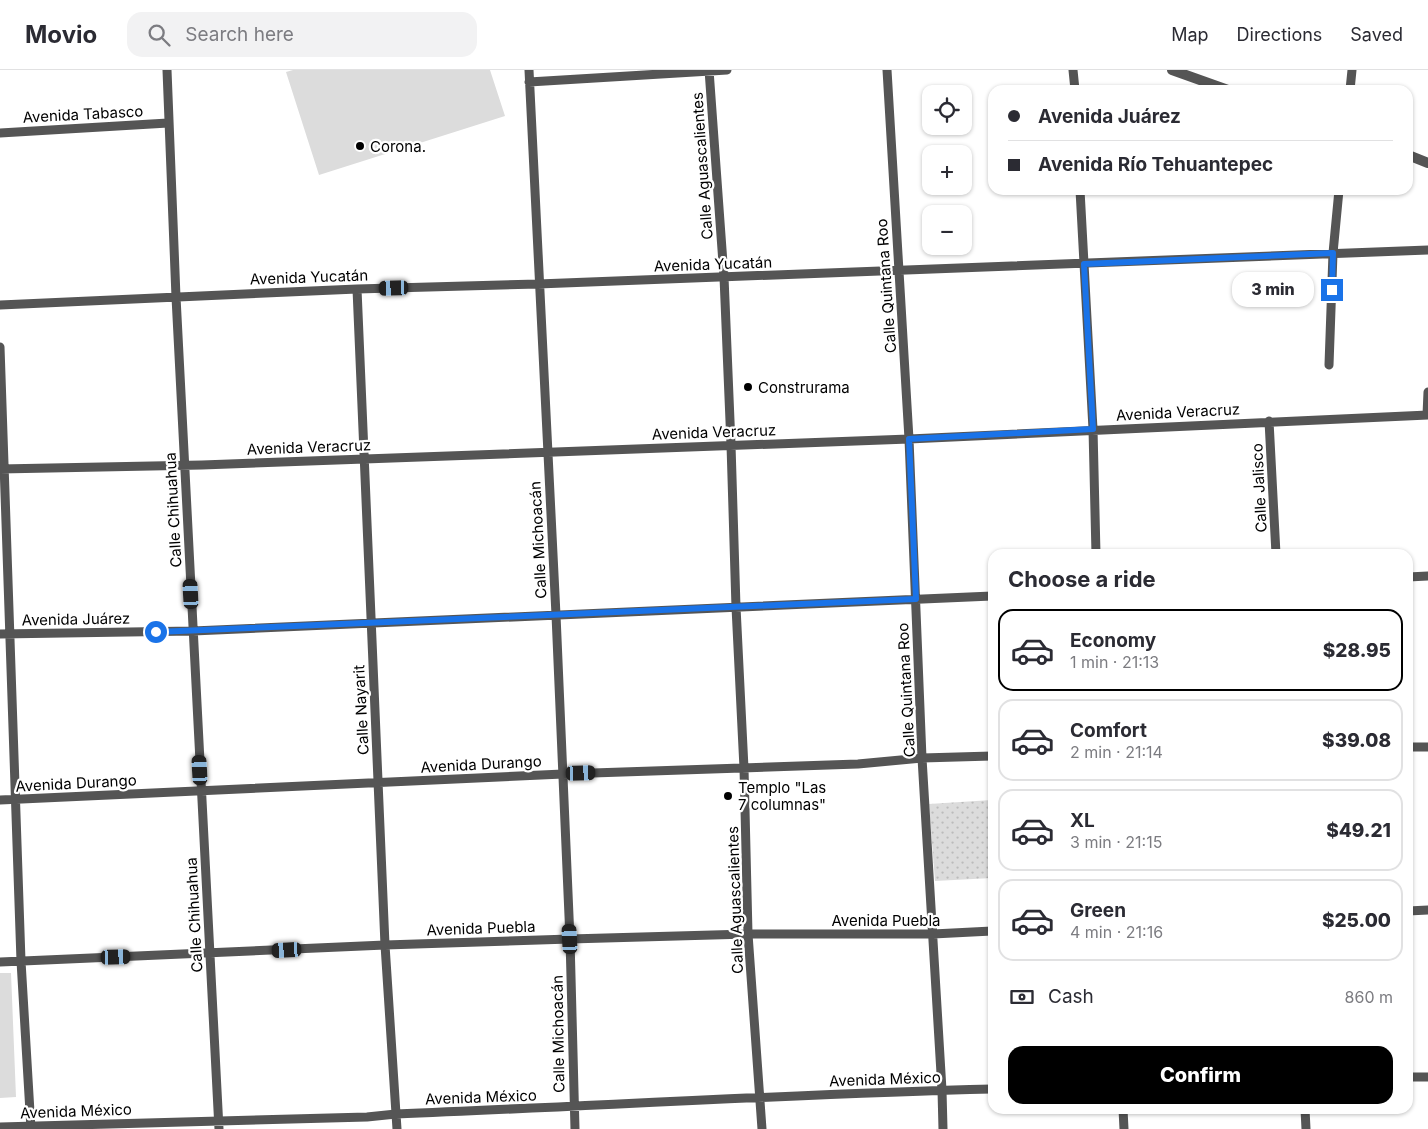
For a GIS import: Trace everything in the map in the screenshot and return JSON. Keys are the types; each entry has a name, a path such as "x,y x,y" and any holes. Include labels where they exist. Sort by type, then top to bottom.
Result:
{"street":[{"name":"Calle Chihuahua","path":"166,70 184,465 219,1125"},
{"name":"Calle Michoacán","path":"529,70 563,774 570,939 574,1129"},
{"path":"529,82 727,70"},
{"name":"Calle Quintana Roo","path":"887,70 909,439 922,758 943,1129"},
{"path":"1074,70 1075,85"},
{"path":"1172,70 1214,85"},
{"path":"1350,85 1352,70"},
{"name":"Calle Aguascalientes","path":"709,71 724,277 744,768 748,934 762,1129"},
{"name":"Avenida Tabasco","path":"0,133 168,123"},
{"path":"1413,157 1428,163"},
{"path":"1080,195 1093,429 1096,549"},
{"path":"1329,365 1333,253 1339,195"},
{"name":"Avenida Yucatán","path":"0,304 1428,250"},
{"name":"Calle Nayarit","path":"357,289 366,458 385,945 397,1129"},
{"path":"0,347 5,634 16,800 21,961 30,1128"},
{"path":"1427,415 1428,392"},
{"name":"Avenida Veracruz","path":"2,469 184,465 909,439 1427,415"},
{"name":"Calle Jalisco","path":"1269,421 1276,549"},
{"path":"1413,577 1428,576"},
{"name":"Avenida Juárez","path":"5,634 193,631 988,596"},
{"path":"1413,747 1428,747"},
{"name":"Avenida Durango","path":"0,800 563,774 858,764 922,758 988,756"},
{"path":"1413,911 1428,910"},
{"name":"Avenida Puebla","path":"0,962 570,939 748,934 933,934 988,931"},
{"path":"1413,1077 1428,1077"},
{"name":"Avenida México","path":"0,1128 219,1125 396,1114 760,1097 988,1089"},
{"path":"1123,1114 1124,1129"},
{"path":"1305,1114 1306,1129"}],"shaded area":[{"name":"Corona.","path":"293,70 490,70 505,116 319,175 286,72"},
{"path":"988,800 988,878 935,881 929,804"},
{"path":"0,973 11,973 16,1097 0,1098"}],"place":[{"name":"Corona.","path":"360,146"},
{"name":"Construrama","path":"748,387"},
{"name":"Templo \"Las 7 columnas\"","path":"728,796"}],"route":[{"path":"156,632 916,599 909,439 1093,429 1084,264 1333,253 1332,290"}]}
